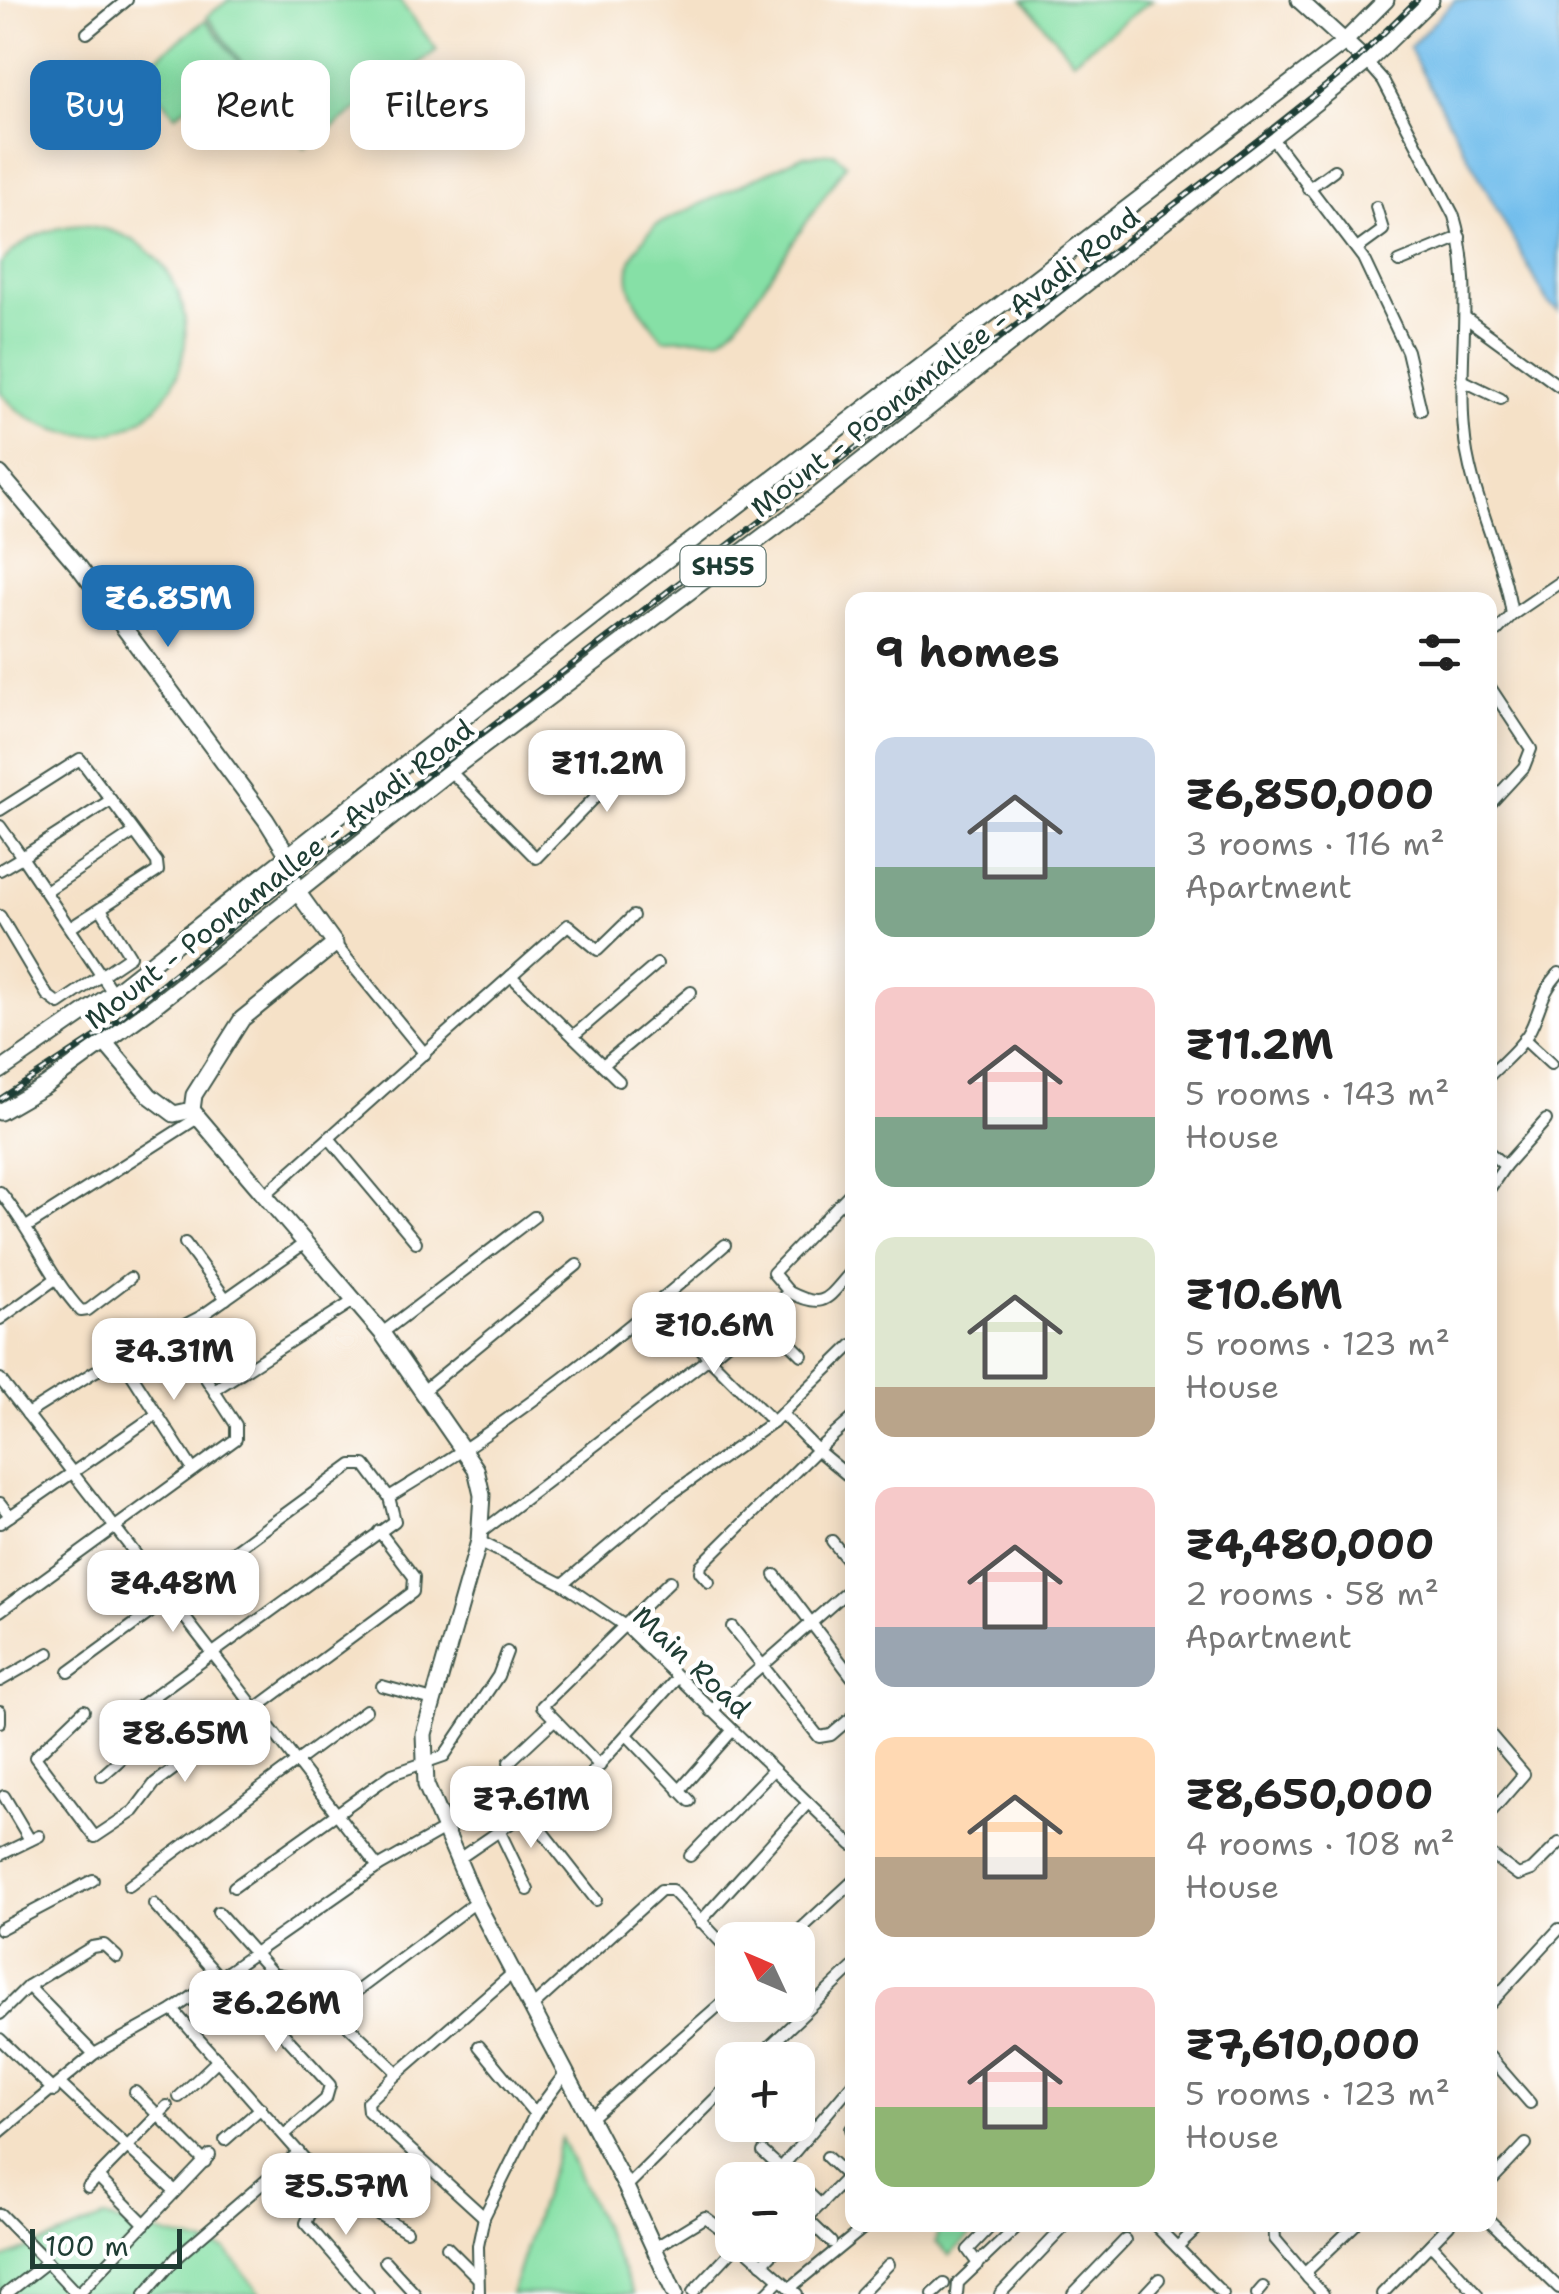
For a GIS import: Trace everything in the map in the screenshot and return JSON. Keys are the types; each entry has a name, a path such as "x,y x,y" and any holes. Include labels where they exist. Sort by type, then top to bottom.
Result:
{"main road":[{"path":"1299,0 1342,44 1367,62"},
{"name":"Mount - Poonamallee - Avadi Road","path":"0,1071 113,993 614,600 1342,44 1386,0"},
{"name":"Mount - Poonamallee - Avadi Road","path":"0,1112 105,1043 450,771 814,499 1367,62 1431,0"},
{"path":"0,474 78,567 289,857 296,890 336,944 242,1019 194,1095 195,1114 267,1192 352,1302 382,1333 476,1469 482,1495 479,1537 424,1734 422,1765 444,1830 476,1902 656,2247 686,2293"},
{"path":"105,1043 150,1096 174,1114 195,1114"}],"street":[{"path":"87,32 127,0"},
{"path":"1367,62 1383,80 1420,149 1460,238 1466,318 1462,380 1471,474 1512,615"},
{"path":"1271,138 1357,249 1407,351 1421,410"},
{"path":"1308,189 1334,170"},
{"path":"1357,249 1383,230 1376,207"},
{"path":"1399,262 1460,238"},
{"path":"1466,318 1559,386"},
{"path":"1462,380 1501,399"},
{"path":"1497,631 1512,615 1559,584"},
{"path":"1497,698 1531,749 1524,767 1497,796"},
{"path":"450,771 536,858 648,743"},
{"path":"0,810 80,759 157,862 158,871 70,928"},
{"path":"0,870 111,800"},
{"path":"0,826 113,993"},
{"path":"46,891 133,833"},
{"path":"1,921 53,1004 65,1002 131,952 101,909"},
{"path":"267,1192 568,925 598,950 634,916"},
{"path":"336,944 424,1054"},
{"path":"573,1036 657,964"},
{"path":"1497,1068 1524,1039 1540,997 1559,973"},
{"path":"511,976 619,1082"},
{"path":"602,1065 690,992"},
{"path":"1524,1039 1552,1064"},
{"path":"28,1226 195,1114"},
{"path":"1497,1178 1546,1120"},
{"path":"330,1138 416,1242"},
{"path":"1497,1159 1505,1166"},
{"path":"845,1198 773,1273 789,1292 812,1304 820,1303 845,1278"},
{"path":"2,1200 28,1226 54,1280 84,1312 130,1278"},
{"path":"382,1333 534,1217"},
{"path":"185,1243 226,1300"},
{"path":"26,1414 226,1300 305,1243"},
{"path":"389,1497 464,1452 660,1302 725,1245"},
{"path":"424,1390 578,1265"},
{"path":"0,1318 54,1280"},
{"path":"479,1537 789,1292"},
{"path":"214,1390 352,1302"},
{"path":"660,1302 709,1358 845,1472"},
{"path":"762,1316 802,1355"},
{"path":"0,1611 238,1435 174,1329"},
{"path":"563,1584 667,1497 778,1418 845,1353"},
{"path":"121,1358 193,1470"},
{"path":"0,1378 378,1867"},
{"path":"0,1503 5,1520 157,1414"},
{"path":"709,1582 700,1572 701,1565 845,1425"},
{"path":"69,1672 352,1465 364,1465 389,1497 397,1516 379,1531 118,1722 114,1730 130,1752 102,1776"},
{"path":"84,1710 35,1756 96,1838 134,1811 155,1782 413,1592 414,1577 379,1531"},
{"name":"Main Road","path":"479,1537 563,1584 625,1626 845,1837"},
{"path":"832,1541 845,1557"},
{"path":"775,1576 845,1668"},
{"path":"600,1766 542,1710 543,1703 670,1581"},
{"path":"711,1711 845,1593"},
{"path":"732,1627 820,1737 831,1736 845,1723"},
{"path":"234,1887 392,1774 444,1756 498,1676 507,1652"},
{"path":"0,1682 49,1653"},
{"path":"584,1783 678,1677"},
{"path":"382,1686 433,1700"},
{"path":"129,1886 366,1710"},
{"path":"0,1711 0,1722"},
{"path":"509,1762 553,1721"},
{"path":"680,1790 732,1731"},
{"path":"627,1734 690,1802"},
{"path":"1497,1742 1524,1774 1497,1805"},
{"path":"690,1856 773,1770"},
{"path":"0,1854 34,1838 4,1796"},
{"path":"700,1922 808,1802"},
{"path":"457,1860 523,1813 532,1814 596,1900"},
{"path":"0,2132 58,2088 94,2054 173,2010 378,1867 444,1830"},
{"path":"499,1830 528,1890"},
{"path":"1497,1859 1518,1875 1532,1870 1559,1843"},
{"path":"0,1929 92,1880"},
{"path":"809,1922 845,1888"},
{"path":"532,2007 661,1890 672,1890 715,1937"},
{"path":"334,2008 476,1902"},
{"path":"154,1904 330,2085 326,2099 284,2135"},
{"path":"218,1912 273,1974 295,1977 334,2008 398,2073"},
{"path":"1497,1996 1559,1929"},
{"path":"0,2014 28,1986 98,1944 117,1957"},
{"path":"484,2218 368,2111 367,2102 514,1972"},
{"path":"815,2002 845,1974"},
{"path":"28,1986 94,2054"},
{"path":"589,2119 715,2009"},
{"path":"173,2010 325,2182 406,2231"},
{"path":"772,2042 793,2022"},
{"path":"0,2039 128,2146 175,2191"},
{"path":"479,2046 535,2114"},
{"path":"179,2097 218,2060"},
{"path":"1497,2065 1530,2102"},
{"path":"479,2294 484,2218 535,2114 566,2072"},
{"path":"0,2214 78,2294 208,2159 162,2111 135,2092"},
{"path":"785,2162 845,2092"},
{"path":"626,2187 715,2099"},
{"path":"225,2140 261,2108"},
{"path":"88,2187 162,2111"},
{"path":"1497,2175 1526,2144"},
{"path":"145,2294 178,2256 299,2152"},
{"path":"763,2152 774,2162"},
{"path":"827,2156 845,2176"},
{"path":"99,2178 145,2224"},
{"path":"815,2211 845,2180"},
{"path":"325,2182 306,2223 368,2294"},
{"path":"815,2199 821,2205"},
{"path":"656,2247 705,2216 715,2224"},
{"path":"0,2236 12,2226"},
{"path":"815,2227 831,2242"},
{"path":"1497,2228 1559,2288"},
{"path":"760,2262 794,2291 859,2232"},
{"path":"985,2232 968,2250 976,2261 986,2256"},
{"path":"969,2294 957,2288 1011,2232"},
{"path":"1000,2294 1059,2232"},
{"path":"1162,2232 1223,2294"},
{"path":"1177,2247 1193,2232"},
{"path":"1274,2232 1274,2239 1323,2294"},
{"path":"1308,2278 1312,2266 1348,2232"},
{"path":"1382,2294 1442,2232"},
{"path":"1073,2294 1124,2240"},
{"path":"1430,2244 1477,2294"},
{"path":"447,2247 479,2279"},
{"path":"384,2260 414,2294"},
{"path":"6,2294 47,2262"},
{"path":"686,2293 720,2262"},
{"path":"860,2294 889,2264"},
{"path":"1145,2294 1159,2279"},
{"path":"766,2294 780,2280"},
{"path":"932,2294 944,2284"}],"green space":[{"path":"229,0 399,0 437,50 424,60 350,60 350,115 330,129 330,60 240,60 207,16"},
{"path":"1023,0 1152,0 1073,60"},
{"path":"206,20 237,60 181,60 181,110 175,115 161,97 161,60 153,60"},
{"path":"834,153 846,164 736,326 720,338 663,339 633,296 629,283 633,256 656,225 802,156"},
{"path":"82,225 132,240 165,268 182,305 185,345 173,383 149,414 112,432 55,429 20,412 0,391 0,264 36,236"},
{"path":"561,2138 634,2294 511,2294"},
{"path":"104,2218 226,2250 261,2294 0,2294 0,2260"},
{"path":"938,2232 974,2232 949,2255 936,2242"}],"water":[{"path":"1455,0 1559,0 1559,311 1548,303 1409,48"}],"railway":[{"path":"0,1099 101,1033 303,870 1270,131 1349,67 1417,0"}]}
